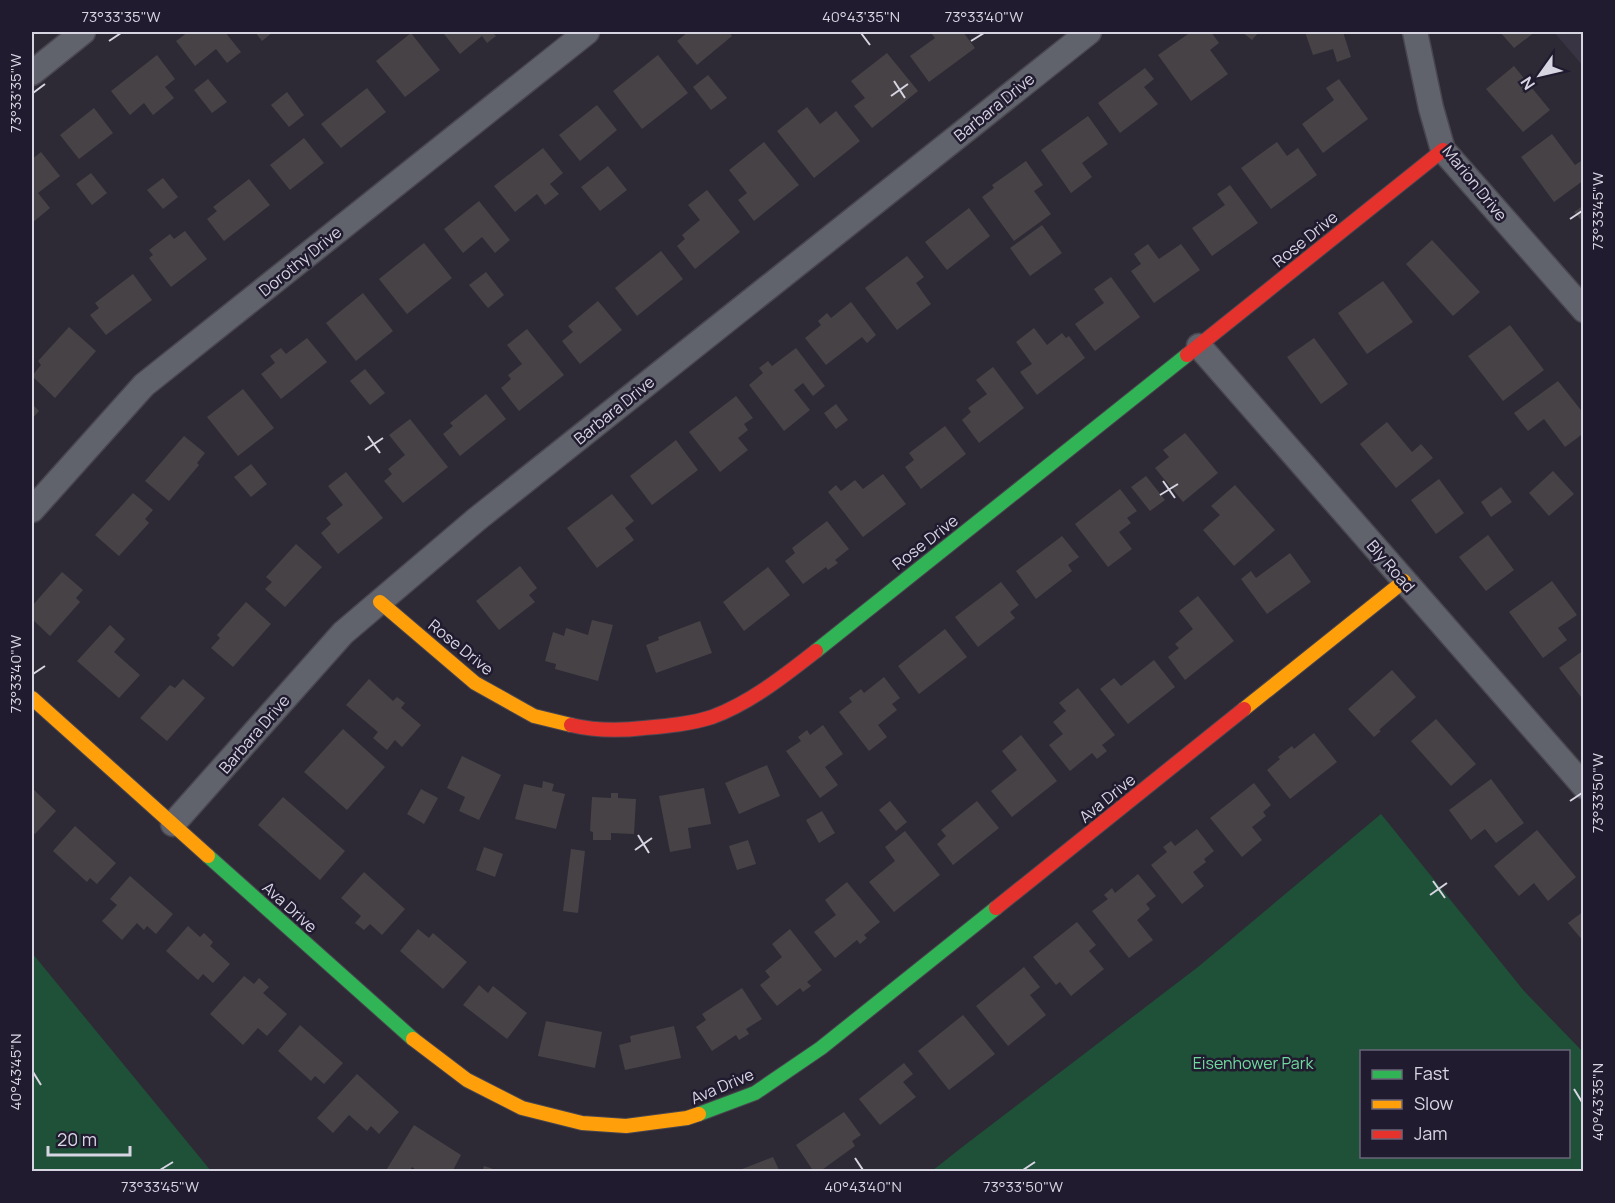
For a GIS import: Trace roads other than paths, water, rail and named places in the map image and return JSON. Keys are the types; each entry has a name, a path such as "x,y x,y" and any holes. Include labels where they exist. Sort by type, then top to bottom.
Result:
{"street":[{"path":"32,73 83,32"},
{"name":"Dorothy Drive","path":"32,510 144,386 587,32"},
{"name":"Barbara Drive","path":"173,824 343,633 477,519 1089,32"},
{"name":"Marion Drive","path":"1415,32 1431,108 1443,150 1584,310"},
{"name":"Rose Drive","path":"381,602 475,683 534,716 583,728 614,730 675,726 711,717 746,701 799,664 1443,150"},
{"name":"Bly Road","path":"1199,346 1584,786"},
{"name":"Ava Drive","path":"32,698 414,1040 467,1080 522,1108 582,1124 626,1126 687,1118 755,1093 821,1048 1404,581"}],"park label":[{"name":"Eisenhower Park","path":"1253,1063"}]}
